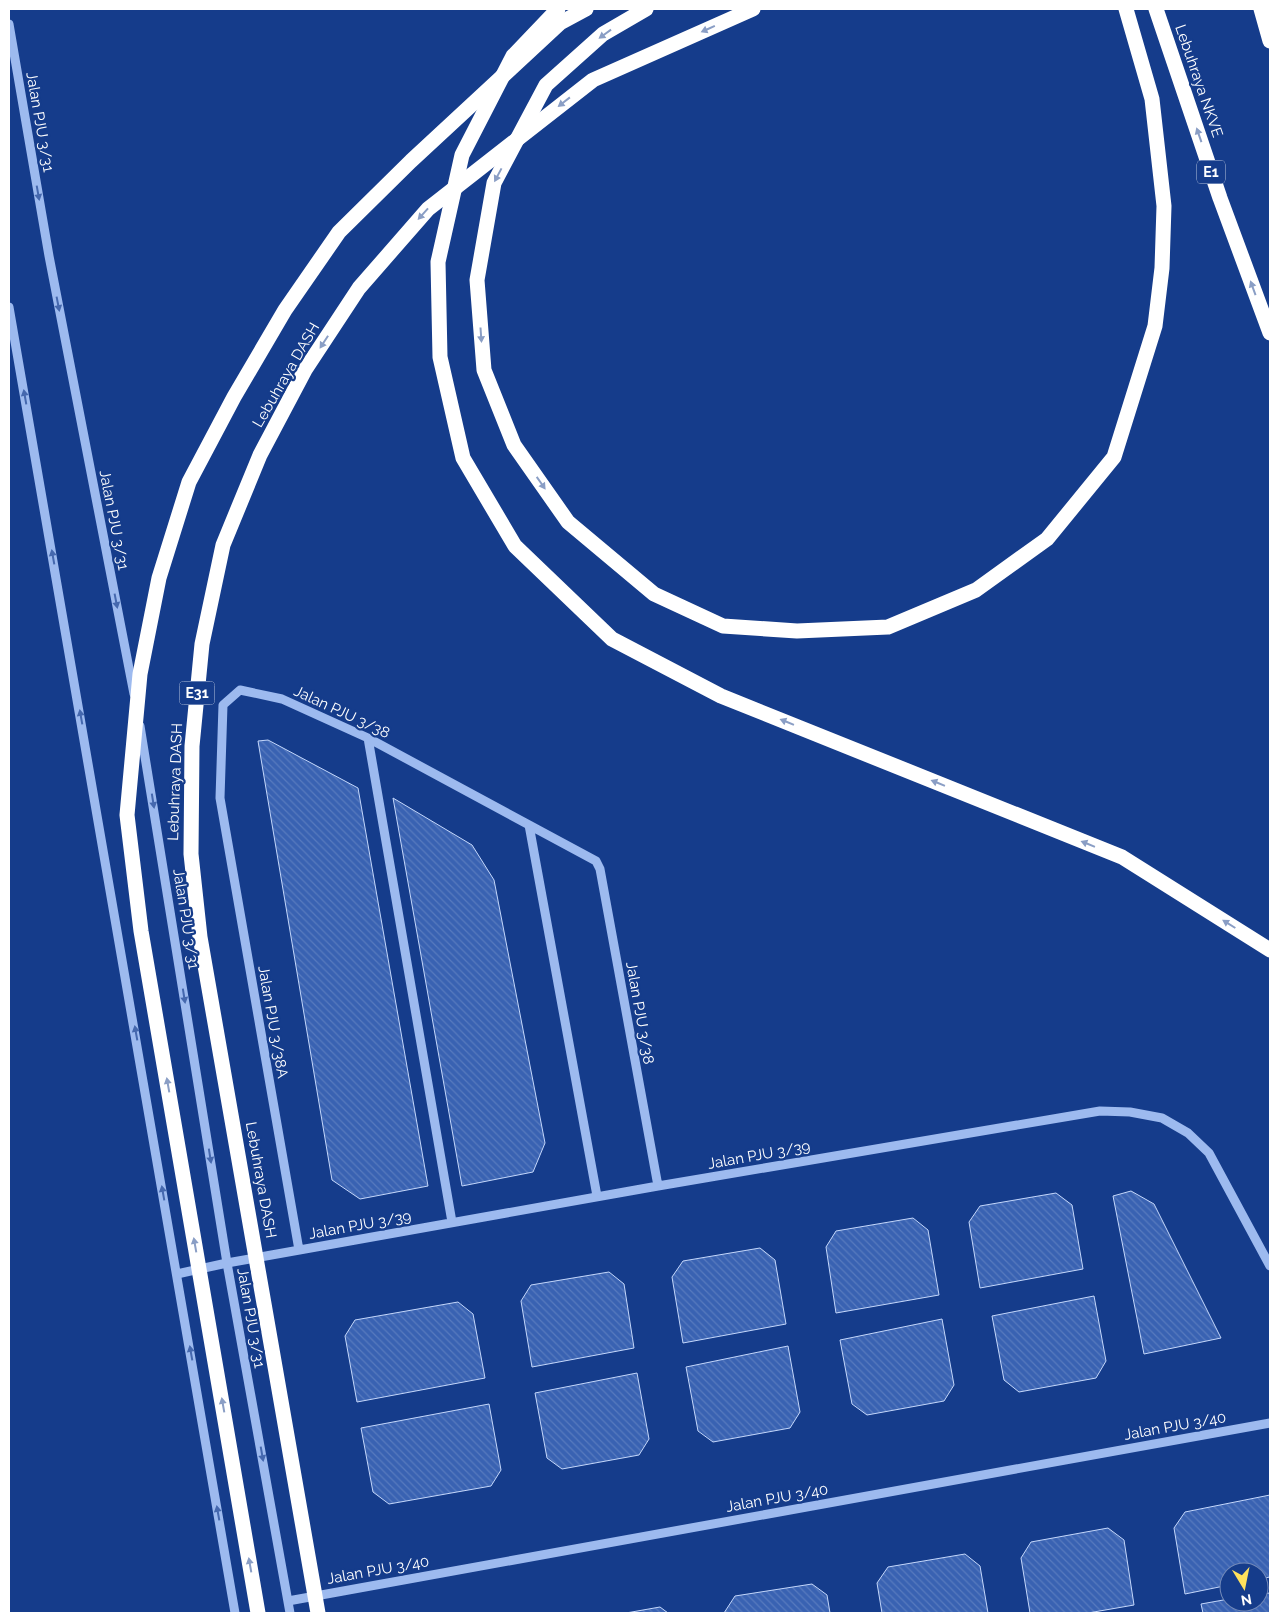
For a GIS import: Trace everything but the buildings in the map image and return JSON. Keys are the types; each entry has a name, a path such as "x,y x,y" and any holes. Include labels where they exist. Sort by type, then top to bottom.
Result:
{"highway":[{"path":"558,9 513,56 462,155 438,262 440,357 463,458 515,546 612,639 721,696 1122,857 1270,950"},
{"path":"258,1613 140,922 127,814 140,674 159,578 189,482 234,397 285,310 339,232 411,161 560,23 586,9"},
{"path":"646,9 603,34 546,85 494,183 478,280 484,370 514,445 568,522 654,594 723,626 797,631 888,627 976,590 1047,539 1114,457 1155,326 1162,268 1164,206 1152,99 1126,9"},
{"name":"Lebuhraya DASH","path":"318,1613 200,937 190,854 192,746 202,644 223,545 260,455 305,370 360,288 428,208 593,80 752,9"},
{"name":"Lebuhraya NKVE","path":"1156,9 1220,198 1270,333"},
{"path":"1261,9 1270,41"}],"street":[{"name":"Jalan PJU 3/31","path":"9,24 49,256 145,753 227,1262 290,1613"},
{"path":"9,306 235,1613"},
{"name":"Jalan PJU 3/38","path":"220,798 223,705 240,690 282,699 368,738 596,861 600,869 658,1186"},
{"path":"368,738 452,1222"},
{"name":"Jalan PJU 3/38A","path":"220,798 299,1250"},
{"path":"529,826 597,1196"},
{"name":"Jalan PJU 3/39","path":"177,1274 227,1262 597,1196 1100,1112 1130,1112 1162,1118 1188,1133 1208,1153 1270,1266"},
{"name":"Jalan PJU 3/40","path":"288,1601 1270,1423"}]}
